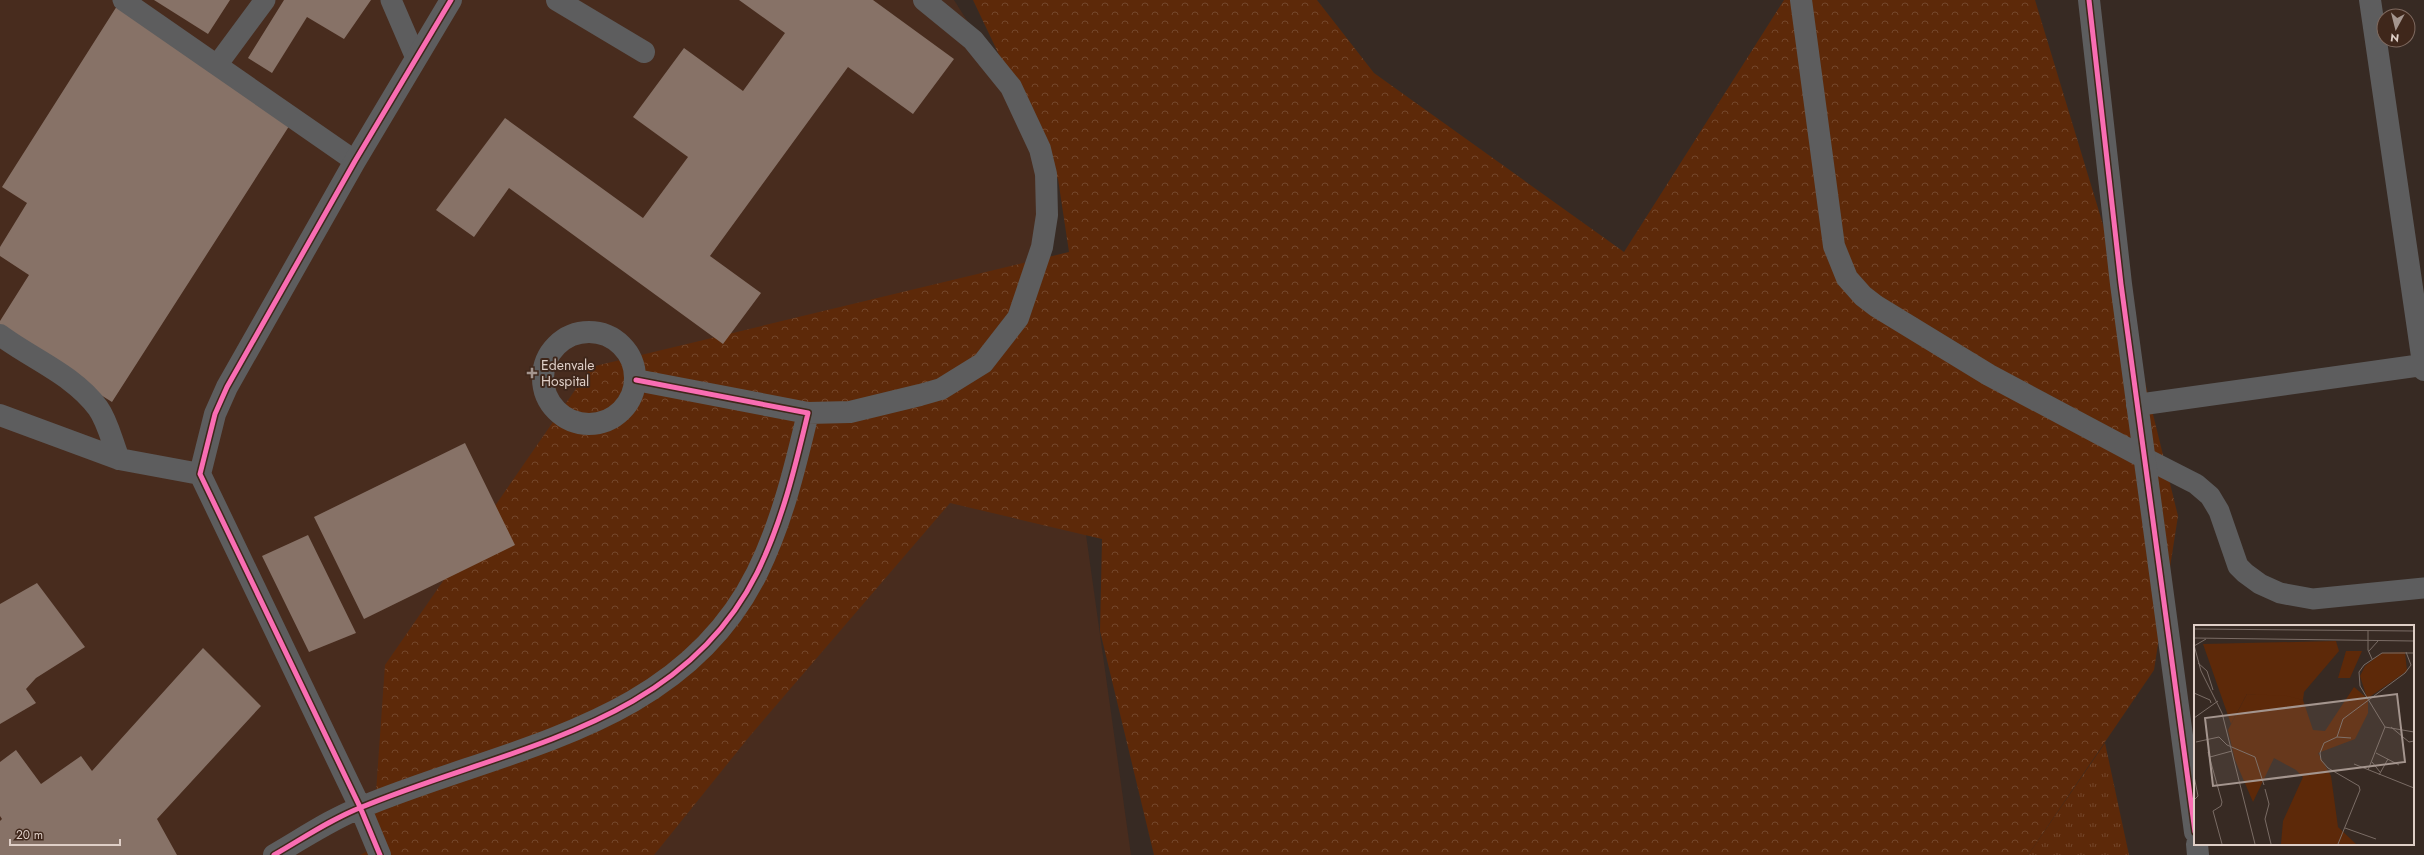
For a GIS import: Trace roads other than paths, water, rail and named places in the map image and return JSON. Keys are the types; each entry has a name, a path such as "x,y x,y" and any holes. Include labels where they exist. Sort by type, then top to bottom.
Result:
{"street":[{"path":"380,855 360,807 200,474 215,414 227,387 355,161 451,0"},
{"path":"557,0 644,52"},
{"path":"636,380 808,413 850,412 920,395 941,388 982,363 1018,318 1042,246 1047,215 1046,174 1040,149 1012,87 973,40 924,0"},
{"path":"1801,0 1834,246 1847,278 1863,296 1911,328 1989,375 2144,457"},
{"path":"2089,0 2137,405 2194,825"},
{"path":"2137,405 2423,368 2370,0"},
{"path":"591,332 605,334 618,342 628,352 634,366 636,380 633,394 626,407 615,417 602,423 587,425 573,422 560,415 550,404 544,391 542,376 545,362 552,349 563,340 576,333 591,332"},
{"path":"0,336 57,372 86,394 99,409 119,459"},
{"path":"274,855 360,807 575,732 646,694 688,663 714,638 757,573 787,500 808,413"},
{"path":"0,415 119,459 200,474"},
{"path":"2197,845 2198,855"}],"lane":[{"path":"123,0 355,161"},
{"path":"217,65 265,0"},
{"path":"391,0 416,58"},
{"path":"2144,457 2196,484 2210,496 2219,511 2238,566 2260,584 2295,597 2313,599 2424,588"}],"place":[{"name":"Edenvale Hospital","path":"532,373"}]}
